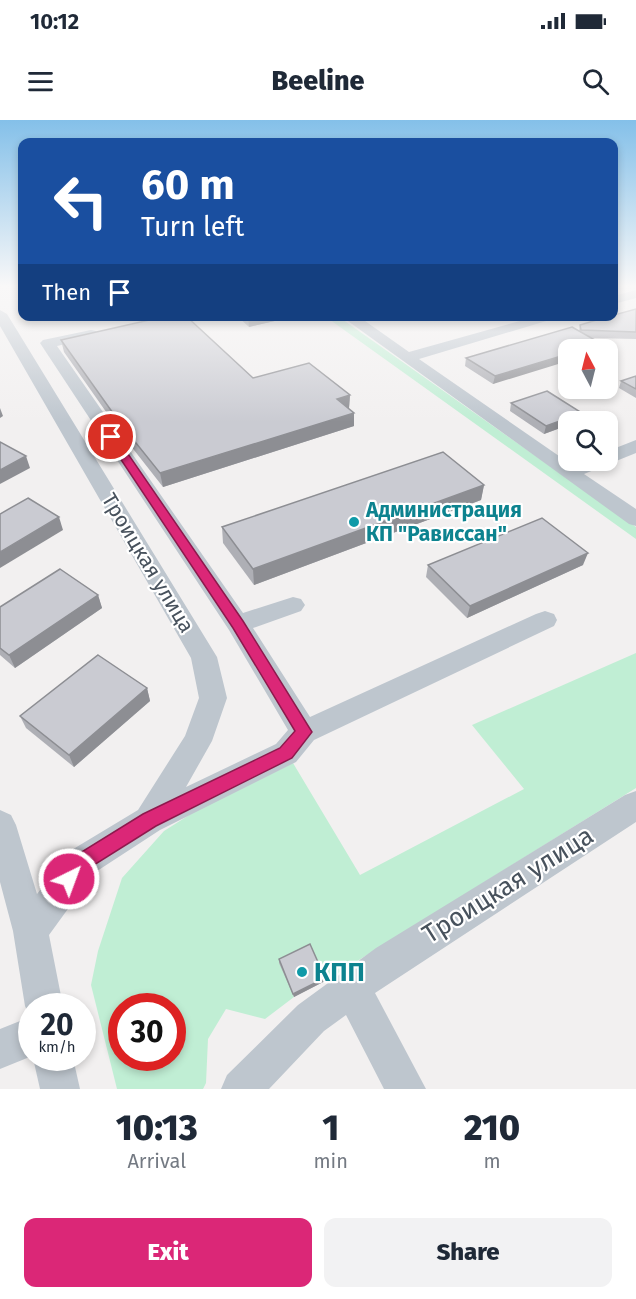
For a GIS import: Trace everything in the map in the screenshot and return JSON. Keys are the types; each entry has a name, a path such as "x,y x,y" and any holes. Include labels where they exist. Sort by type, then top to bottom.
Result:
{"street":[{"name":"Троицкая улица","path":"11,332 204,657 213,698 198,741 149,820"},
{"path":"98,332 48,343 238,624 304,732"},
{"path":"371,332 636,519"},
{"path":"407,358 498,332"},
{"path":"618,454 636,446"},
{"path":"570,473 575,471"},
{"path":"238,624 293,604"},
{"path":"32,931 82,862 149,820 286,753 304,732 545,620"},
{"name":"Троицкая улица","path":"241,1089 312,1018 388,961 636,805"},
{"path":"0,825 32,931 42,993"},
{"path":"352,988 406,1089"},
{"path":"0,1049 18,1042"},
{"path":"56,1071 60,1089"}],"green space":[{"path":"347,332 361,332 636,527 636,539"},
{"path":"636,653 636,788 325,981 310,948 280,963 294,997 265,1019 226,1009 208,1039 206,1083 203,1089 117,1089 112,1071 186,1071 186,993 108,993 108,1053 96,1005 96,993 93,993 91,985 98,951 122,878 164,831 194,812 293,763 360,875 524,789 472,725"}],"building":[{"path":"95,332 204,332 253,378 309,363 350,395 337,399 354,413 160,473 120,423 61,340"},
{"path":"554,332 581,332 593,339 558,339 558,357 495,376 466,358"},
{"path":"636,376 636,389 621,381"},
{"path":"547,391 579,411 558,411 558,422 546,426 511,403"},
{"path":"0,442 26,456 0,470"},
{"name":"Администрация КП \"Рависсан\"","path":"443,452 484,485 253,569 222,527"},
{"path":"28,498 59,517 0,552 0,514"},
{"path":"542,518 588,553 470,606 428,565"},
{"path":"60,569 98,595 9,655 0,648 0,607"},
{"path":"98,655 147,688 69,755 20,716"},
{"name":"КПП","path":"310,944 325,978 293,994 279,959"}],"place":[{"name":"Администрация КП \"Рависсан\"","path":"354,522"},
{"name":"КПП","path":"302,972"}],"route":[{"path":"69,879 82,862 149,820 286,753 304,732 238,624 111,437"}]}
